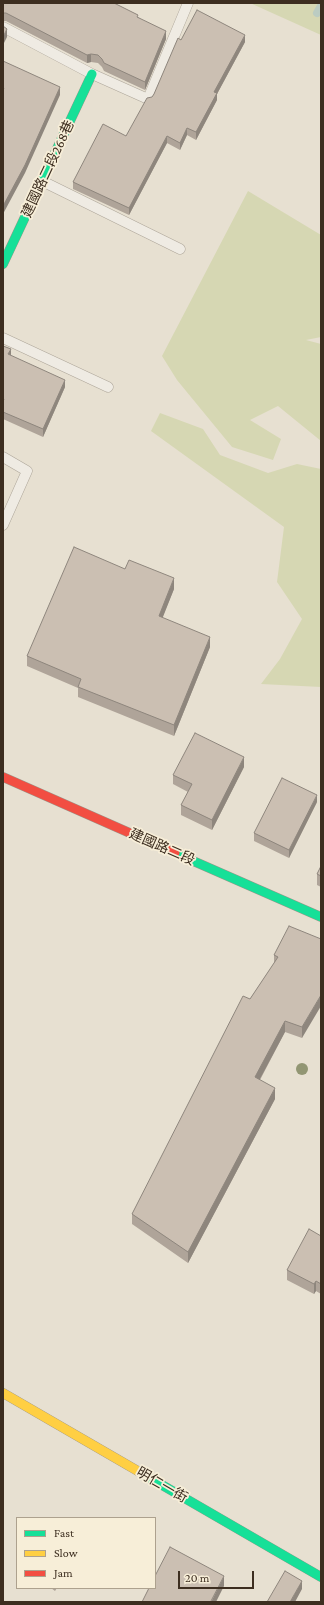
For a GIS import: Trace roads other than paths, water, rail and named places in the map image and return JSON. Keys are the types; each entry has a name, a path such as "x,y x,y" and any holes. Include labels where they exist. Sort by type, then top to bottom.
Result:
{"street":[{"name":"建國路二段268巷","path":"3,264 92,74"},
{"name":"建國路二段","path":"3,777 321,917"},
{"name":"明仁一街","path":"3,1393 321,1577"}],"lane":[{"path":"3,27 92,74 148,99 188,3"},
{"path":"42,181 180,249"},
{"path":"3,338 108,386"},
{"path":"3,457 28,471 3,525"}],"waterway":[{"path":"317,13 321,6"}]}
